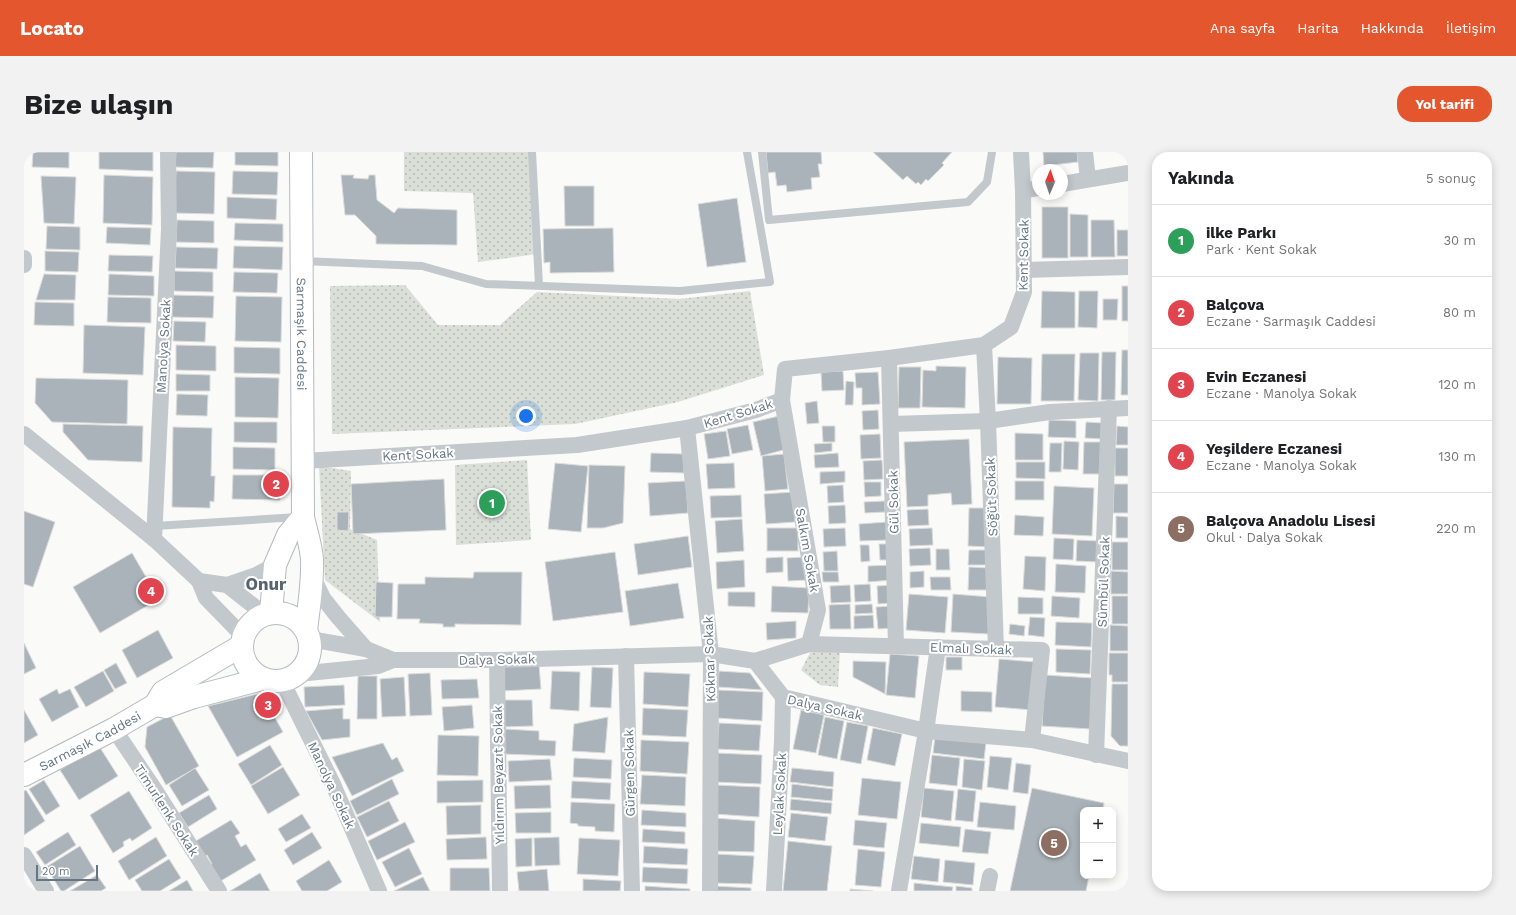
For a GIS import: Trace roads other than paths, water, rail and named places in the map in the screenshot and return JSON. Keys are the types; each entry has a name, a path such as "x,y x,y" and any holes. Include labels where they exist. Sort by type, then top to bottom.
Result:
{"main road":[{"name":"Sarmaşık Caddesi","path":"301,152 303,517 312,558 308,634"},
{"path":"268,614 275,565 288,535 303,517"},
{"path":"276,613 288,615 298,621 308,634 310,648 309,658 304,667 280,678 254,674 247,666 242,656 242,641 252,623 268,614 276,613"},
{"name":"Sarmaşık Caddesi","path":"24,775 155,705 163,692 242,641"},
{"name":"Sarmaşık Caddesi","path":"155,705 166,708 194,697 280,678"}],"street":[{"name":"Manolya Sokak","path":"154,532 169,229 168,152"},
{"name":"Kent Sokak","path":"303,461 577,445 687,428 756,410 782,400 785,369 889,358 984,345 1011,327 1024,292 1024,270 1031,189 1021,152"},
{"path":"1085,152 1088,179"},
{"path":"1068,183 1128,173"},
{"path":"24,258 24,265"},
{"path":"1024,270 1128,267"},
{"name":"Söğüt Sokak","path":"984,345 996,650"},
{"name":"Gül Sokak","path":"889,358 896,646"},
{"name":"Salkım Sokak","path":"782,400 818,610 809,644"},
{"name":"Sümbül Sokak","path":"1096,755 1109,408"},
{"path":"891,424 988,421 1050,412 1128,408"},
{"name":"Köknar Sokak","path":"687,428 711,654 710,891"},
{"path":"24,434 154,532 199,581 206,598 242,641"},
{"path":"199,581 227,584 256,575 275,565"},
{"path":"312,575 324,598 338,618 366,649"},
{"path":"227,584 268,614"},
{"name":"Dalya Sokak","path":"308,634 366,649 393,660"},
{"path":"755,661 809,644"},
{"name":"Elmalı Sokak","path":"809,644 1042,650 1032,740"},
{"path":"899,891 926,731 938,648"},
{"name":"Dalya Sokak","path":"280,678 378,666 393,660 497,660 711,654 755,661 782,698 926,731 1032,740 1128,761"},
{"name":"Gürgen Sokak","path":"626,656 632,891"},
{"name":"Yıldırım Beyazıt Sokak","path":"497,660 500,891"},
{"name":"Manolya Sokak","path":"280,678 332,782 379,891"},
{"name":"Leylak Sokak","path":"774,891 782,741 782,698"},
{"name":"Timurlenk Sokak","path":"114,728 219,891"},
{"path":"24,855 46,891"}],"lane":[{"path":"532,152 539,285"},
{"path":"301,261 422,266 486,284 680,291 770,282 747,152"},
{"path":"762,152 770,220 968,202 987,182 992,152"},
{"path":"154,532 303,517"}],"place":[{"name":"Balçova","path":"276,484"},
{"name":"ilke Parkı","path":"492,503"},
{"name":"Yeşildere Eczanesi","path":"151,591"},
{"name":"Evin Eczanesi","path":"268,705"},
{"name":"Balçova Anadolu Lisesi","path":"1054,843"}],"district":[{"name":"Onur","path":"266,584"}]}
